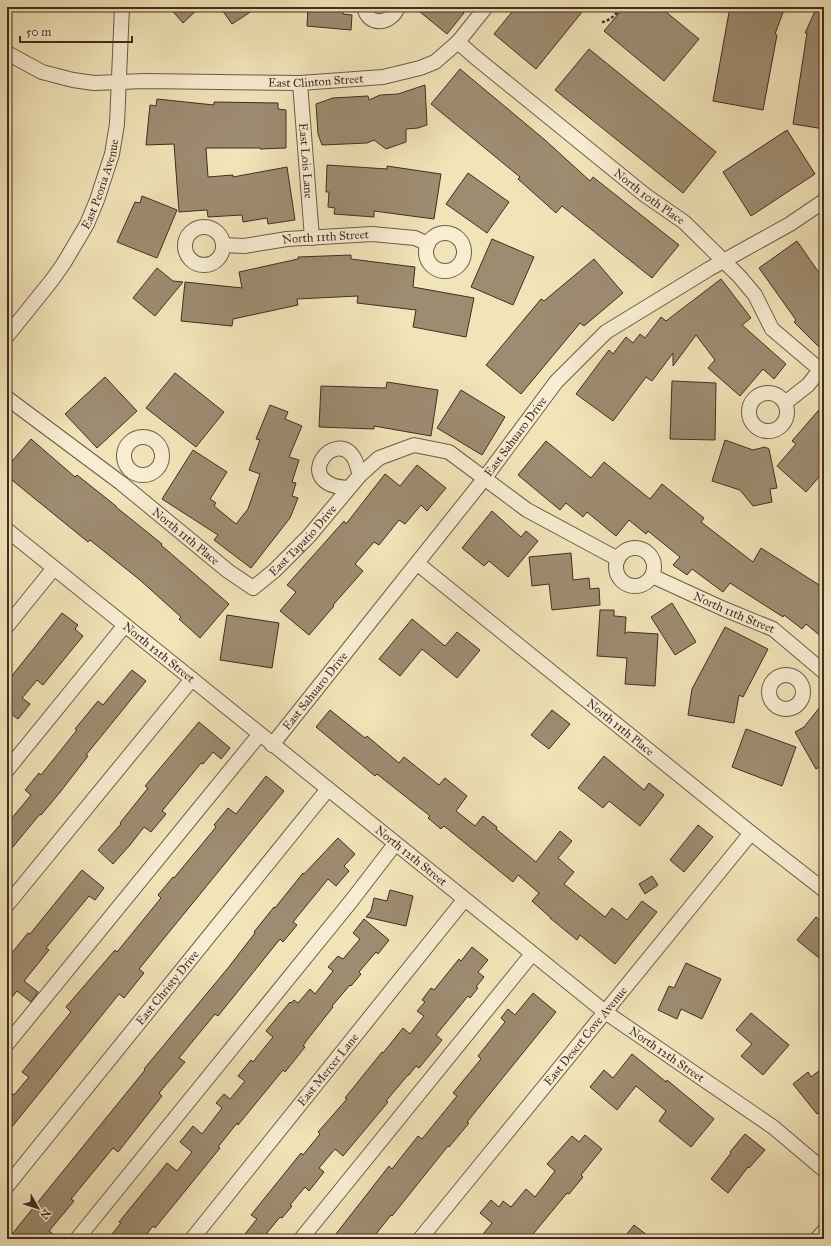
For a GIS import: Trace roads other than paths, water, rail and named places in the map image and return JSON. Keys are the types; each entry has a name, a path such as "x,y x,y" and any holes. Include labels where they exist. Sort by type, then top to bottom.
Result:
{"street":[{"name":"East Peoria Avenue","path":"7,336 56,274 77,243 87,224 101,188 112,154 117,124 122,7"},
{"path":"364,7 366,14 370,18 381,21 392,17 398,7"},
{"name":"East Clinton Street","path":"7,53 42,72 80,81 94,82 300,83 383,77 435,62 458,42 486,7"},
{"name":"North 10th Place","path":"458,42 645,195 684,222 739,276 755,295 772,329 822,371 808,385 785,403"},
{"name":"East Lois Lane","path":"300,83 312,238"},
{"name":"East Sahuaro Drive","path":"272,745 418,564 484,479 556,382 606,332 723,261 790,224 824,201"},
{"name":"North 11th Street","path":"223,245 244,246 287,239 372,234 415,238 428,244"},
{"name":"North 11th Place","path":"7,398 121,483 228,571 253,588"},
{"name":"East Tapatio Drive","path":"253,588 274,571 309,536 348,488 379,458 414,445 449,452 484,479"},
{"name":"East Tapatio Drive","path":"348,488 332,486 325,482 319,471 320,463 323,457 332,450 338,449 348,451 356,460 360,475"},
{"path":"121,483 130,471"},
{"path":"484,479 527,510 618,559"},
{"name":"North 12th Street","path":"7,530 259,735 605,1012 773,1127 824,1170"},
{"path":"632,548 643,550 652,558 654,570 652,576 648,581 638,586 626,584 618,576 616,570 618,559 626,550 632,548"},
{"name":"North 11th Place","path":"418,564 751,833 824,890"},
{"path":"7,626 54,568"},
{"name":"North 11th Street","path":"652,576 724,609 773,629 824,672"},
{"path":"7,770 125,625"},
{"path":"797,678 810,659"},
{"path":"7,905 192,679"},
{"path":"7,1044 259,735"},
{"name":"East Christy Drive","path":"7,1186 328,789"},
{"name":"East Desert Cove Avenue","path":"420,1239 751,833"},
{"path":"77,1239 347,906 395,844"},
{"name":"East Mercer Lane","path":"192,1239 464,900"},
{"path":"301,1239 532,954"},
{"path":"817,1239 824,1231"}]}
